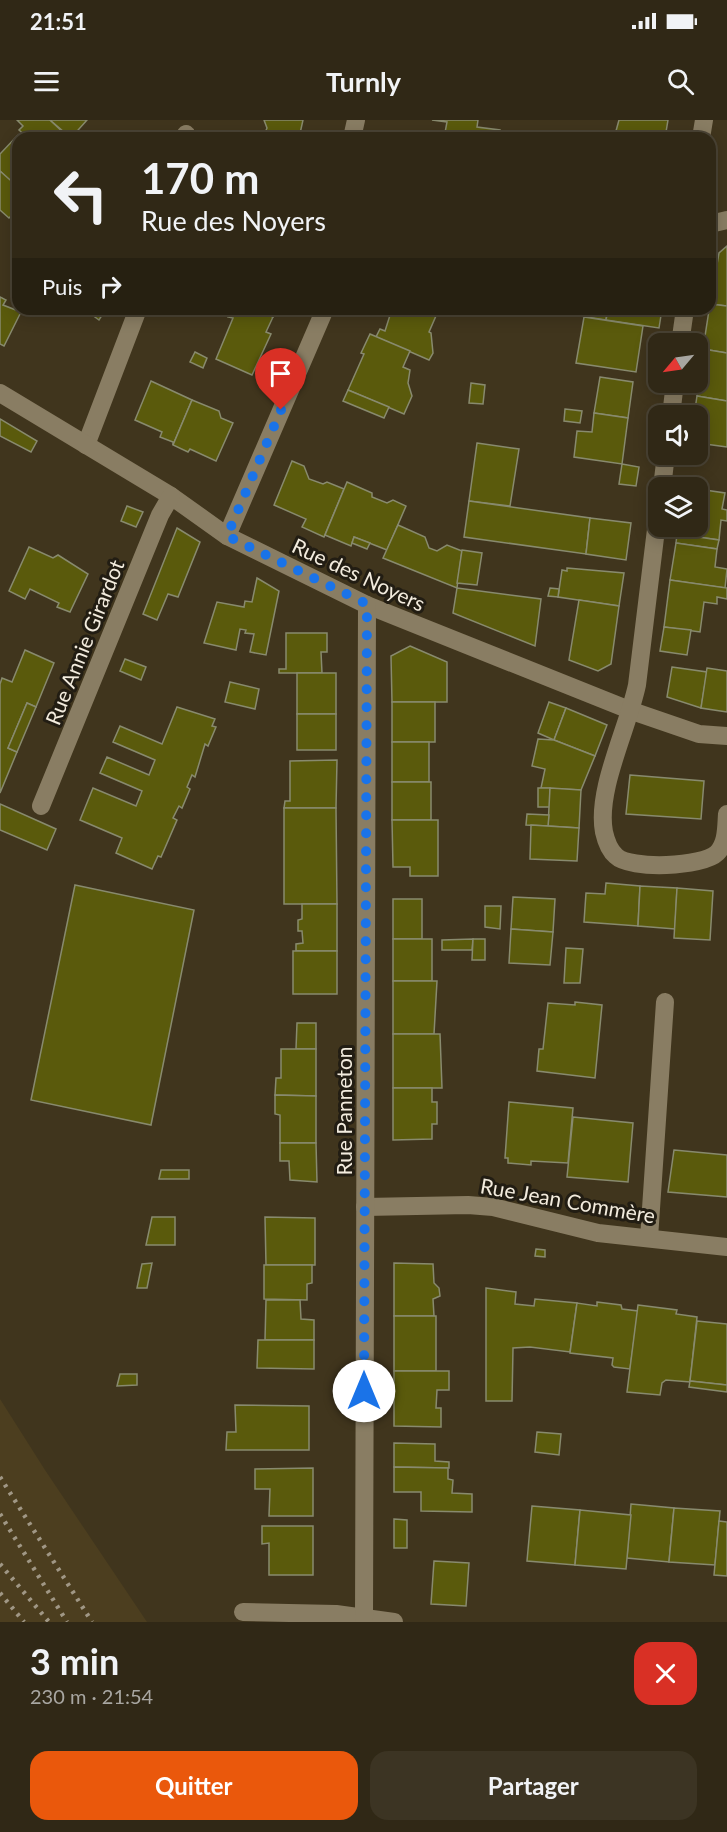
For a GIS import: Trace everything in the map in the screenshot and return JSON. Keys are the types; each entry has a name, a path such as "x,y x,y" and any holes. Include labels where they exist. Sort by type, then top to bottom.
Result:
{"street":[{"path":"86,445 136,315"},
{"path":"227,536 322,315"},
{"path":"681,333 683,315"},
{"name":"Rue des Noyers","path":"0,393 171,496 227,536 367,604 632,711 699,734 727,736"},
{"name":"Rue Annie Girardot","path":"40,806 160,515 171,496"},
{"path":"655,537 632,711 612,767 604,810 604,830 608,846 617,858 643,863 684,865 703,861 717,854 724,842 727,814"},
{"name":"Rue Panneton","path":"367,604 365,1207 370,1620"},
{"path":"649,1239 665,1002"},
{"name":"Rue Jean Commère","path":"365,1207 468,1205 494,1207 561,1226 649,1239 727,1247"},
{"path":"243,1612 336,1614 394,1622"}],"shaded area":[{"path":"0,1399 45,1470 147,1622 0,1622"}],"building":[{"path":"17,120 50,120 63,132 21,132 19,130 23,126"},
{"path":"50,120 87,120 76,132 64,132"},
{"path":"264,120 303,120 300,132 265,132 267,128"},
{"path":"432,120 478,120 477,127 500,130 500,132 445,132 447,122"},
{"path":"619,120 668,120 666,132 616,131"},
{"path":"12,141 12,182 0,171 0,154"},
{"path":"0,171 12,182 12,215 9,218 0,210"},
{"path":"727,246 727,306 716,305 716,270 719,253"},
{"path":"0,297 6,300 3,305 12,308 12,315 20,315 4,346 0,344"},
{"path":"716,305 727,306 727,353 708,350 708,333 705,333 708,315 716,315"},
{"path":"92,315 102,315 99,320"},
{"path":"229,315 268,315 273,317 266,332 271,334 252,375 216,359 233,318 228,317"},
{"path":"390,315 436,315 429,332 433,353 429,360 376,337 380,329 385,331"},
{"path":"573,315 607,315 606,320"},
{"path":"607,315 661,315 659,328 606,320"},
{"path":"584,317 643,326 636,372 576,363"},
{"path":"370,334 410,351 403,367 410,370 408,383 412,396 404,414 348,390"},
{"path":"708,350 727,353 727,401 697,396 697,393 708,393"},
{"path":"195,352 207,358 203,368 190,362"},
{"path":"600,377 633,382 628,418 594,413"},
{"path":"151,381 192,400 173,445 173,442 160,437 162,432 135,420"},
{"path":"471,383 485,385 483,404 469,403"},
{"path":"348,390 389,407 384,418 343,401"},
{"path":"697,396 727,401 727,447 708,444 708,405 696,405"},
{"path":"192,400 219,411 221,418 233,423 216,461 190,449 188,452 173,445"},
{"path":"565,409 582,411 580,423 564,421"},
{"path":"594,413 628,418 622,464 574,457 577,431 592,432"},
{"path":"0,419 37,441 31,452 0,436"},
{"path":"477,443 519,449 510,506 469,501"},
{"path":"292,461 304,466 309,479 323,484 327,482 344,489 324,537 302,527 306,519 274,505"},
{"path":"622,464 639,467 636,486 619,484"},
{"path":"347,482 372,493 372,497 387,503 393,500 406,506 387,550 354,537 351,546 325,535"},
{"path":"708,490 725,493 722,509 727,510 727,521 721,520 719,540 698,537 708,537"},
{"path":"469,501 590,518 586,554 464,537"},
{"path":"127,506 143,512 136,527 121,521"},
{"path":"590,518 631,523 626,560 586,554"},
{"path":"398,525 425,537 429,548 437,551 447,545 462,551 457,588 383,558"},
{"path":"177,528 200,542 178,597 168,594 157,620 143,614"},
{"path":"354,537 370,543 367,549 352,543"},
{"path":"677,537 719,540 717,549 676,543"},
{"path":"676,543 717,549 715,567 727,569 725,588 670,580"},
{"path":"29,547 53,558 58,555 88,574 70,612 57,607 59,603 30,589 25,599 9,591"},
{"path":"462,550 482,553 477,585 457,583"},
{"path":"567,568 624,573 619,606 558,597 562,570 567,571"},
{"path":"257,578 279,591 266,655 250,652 254,634 245,633 246,630 240,629 236,650 204,643 217,602 244,607 245,601 252,602"},
{"path":"670,580 727,588 727,599 717,597 717,604 704,602 700,632 664,627"},
{"path":"457,588 541,599 535,646 453,613"},
{"path":"550,588 559,589 558,597 548,596"},
{"path":"579,600 619,606 611,664 598,671 569,660"},
{"path":"664,627 691,630 687,655 660,651"},
{"path":"286,633 327,633 327,652 321,652 322,673 279,673 279,669 286,669"},
{"path":"410,646 447,662 447,702 392,702 391,656"},
{"path":"25,650 54,663 36,707 27,703 8,748 17,752 0,793 0,684 2,678 12,682"},
{"path":"125,659 146,667 141,680 120,671"},
{"path":"672,667 707,672 701,708 667,697"},
{"path":"707,668 727,671 727,712 701,708"},
{"path":"297,673 336,673 336,714 297,714"},
{"path":"230,682 259,689 255,709 225,702"},
{"path":"392,702 435,702 435,742 392,742"},
{"path":"549,702 566,708 554,740 538,733"},
{"path":"27,703 36,707 17,752 8,748"},
{"path":"177,707 215,719 212,726 216,727 208,746 205,744 195,777 192,775 187,787 190,789 182,808 179,806 173,818 177,820 161,857 158,856 152,869 116,853 122,838 80,820 93,788 136,806 142,791 100,773 107,757 149,775 155,760 113,742 120,726 162,744"},
{"path":"566,708 607,725 595,756 554,740"},
{"path":"297,714 336,714 336,750 297,750"},
{"path":"538,739 554,740 595,756 581,790 541,788 545,769 532,766"},
{"path":"392,742 429,742 429,782 392,782"},
{"path":"337,760 336,808 284,808 285,801 290,801 290,761"},
{"path":"630,775 704,781 701,819 626,814"},
{"path":"392,782 431,782 431,820 392,820"},
{"path":"538,788 550,788 550,807 538,807"},
{"path":"550,788 581,790 579,828 548,826"},
{"path":"0,804 56,829 47,850 0,830"},
{"path":"284,808 336,808 337,904 284,904"},
{"path":"527,814 549,815 548,826 526,825"},
{"path":"392,820 438,820 438,876 410,876 410,867 393,867"},
{"path":"531,825 579,828 577,861 530,859"},
{"path":"606,883 640,886 638,926 584,922 586,893 605,894"},
{"path":"75,885 194,910 151,1125 31,1100"},
{"path":"640,886 677,888 675,929 638,926"},
{"path":"677,888 713,891 710,940 674,938"},
{"path":"513,897 555,899 553,932 511,929"},
{"path":"393,899 422,899 422,939 393,939"},
{"path":"302,904 337,904 337,951 296,951 296,944 303,943 302,931 298,931 298,920 302,919"},
{"path":"485,906 501,906 500,929 485,927"},
{"path":"511,929 553,932 550,965 509,963"},
{"path":"393,939 432,939 432,981 393,981"},
{"path":"473,939 472,950 442,950 442,940"},
{"path":"473,939 485,939 485,960 472,960"},
{"path":"566,948 583,949 580,983 564,983"},
{"path":"293,951 337,951 337,994 293,994"},
{"path":"393,981 437,981 434,1034 393,1034"},
{"path":"575,1002 602,1005 595,1078 537,1071 539,1049 543,1049 548,1003 575,1005"},
{"path":"297,1023 316,1023 316,1049 296,1049"},
{"path":"393,1034 440,1034 442,1088 393,1088"},
{"path":"281,1049 316,1049 316,1096 275,1095 276,1078 281,1078"},
{"path":"393,1088 432,1088 432,1102 437,1102 437,1124 432,1124 432,1139 393,1140"},
{"path":"275,1095 316,1096 316,1143 280,1143 280,1115 275,1114"},
{"path":"509,1102 573,1108 568,1163 531,1161 531,1165 508,1163 508,1158 505,1158"},
{"path":"573,1117 633,1123 628,1182 567,1177"},
{"path":"280,1143 316,1143 317,1182 290,1180 289,1161 280,1161"},
{"path":"674,1150 727,1155 727,1197 668,1192"},
{"path":"161,1170 189,1170 189,1179 159,1179"},
{"path":"152,1217 175,1217 175,1245 146,1245"},
{"path":"265,1217 315,1218 315,1265 266,1265"},
{"path":"536,1249 545,1250 545,1257 535,1256"},
{"path":"152,1263 147,1288 137,1288 142,1264"},
{"path":"394,1263 433,1264 434,1283 439,1288 440,1296 433,1299 434,1316 394,1316"},
{"path":"264,1265 312,1265 312,1283 307,1284 307,1300 264,1299"},
{"path":"486,1288 516,1292 515,1304 534,1306 535,1299 577,1303 570,1352 530,1347 513,1348 512,1401 486,1401"},
{"path":"266,1300 300,1300 301,1319 314,1320 314,1340 265,1340"},
{"path":"597,1302 621,1305 622,1309 638,1311 630,1369 614,1367 613,1358 570,1353 577,1303 597,1306"},
{"path":"638,1305 677,1310 676,1314 697,1317 690,1382 666,1380 662,1383 660,1395 627,1392"},
{"path":"394,1316 436,1316 436,1371 394,1371"},
{"path":"697,1321 727,1324 727,1385 690,1381"},
{"path":"258,1340 314,1340 314,1369 257,1368"},
{"path":"394,1371 449,1371 449,1390 437,1390 436,1408 441,1408 441,1427 394,1426"},
{"path":"120,1374 137,1374 137,1385 117,1386"},
{"path":"690,1381 727,1385 727,1392 689,1387"},
{"path":"235,1405 309,1406 309,1450 226,1450 227,1432 236,1432"},
{"path":"537,1432 561,1434 559,1455 535,1452"},
{"path":"394,1443 435,1444 435,1461 449,1462 449,1468 394,1467"},
{"path":"394,1467 448,1468 448,1479 453,1480 452,1493 472,1494 472,1512 421,1511 421,1492 394,1492"},
{"path":"313,1468 313,1516 269,1516 270,1489 255,1489 255,1469"},
{"path":"631,1504 674,1508 669,1562 627,1558"},
{"path":"532,1506 580,1510 575,1565 527,1561"},
{"path":"674,1508 720,1511 715,1565 669,1562"},
{"path":"580,1510 631,1515 626,1569 575,1565"},
{"path":"394,1519 407,1520 407,1548 394,1548"},
{"path":"719,1521 727,1522 727,1576 714,1575"},
{"path":"262,1526 313,1526 313,1575 269,1575 269,1543 262,1544"},
{"path":"434,1561 469,1563 466,1606 431,1604"}],"railway":[{"path":"0,1477 92,1622"},
{"path":"0,1514 67,1622"},
{"path":"0,1564 49,1622"},
{"path":"0,1593 24,1622"}],"route":[{"path":"281,410 227,536 367,604 364,1391"}]}
